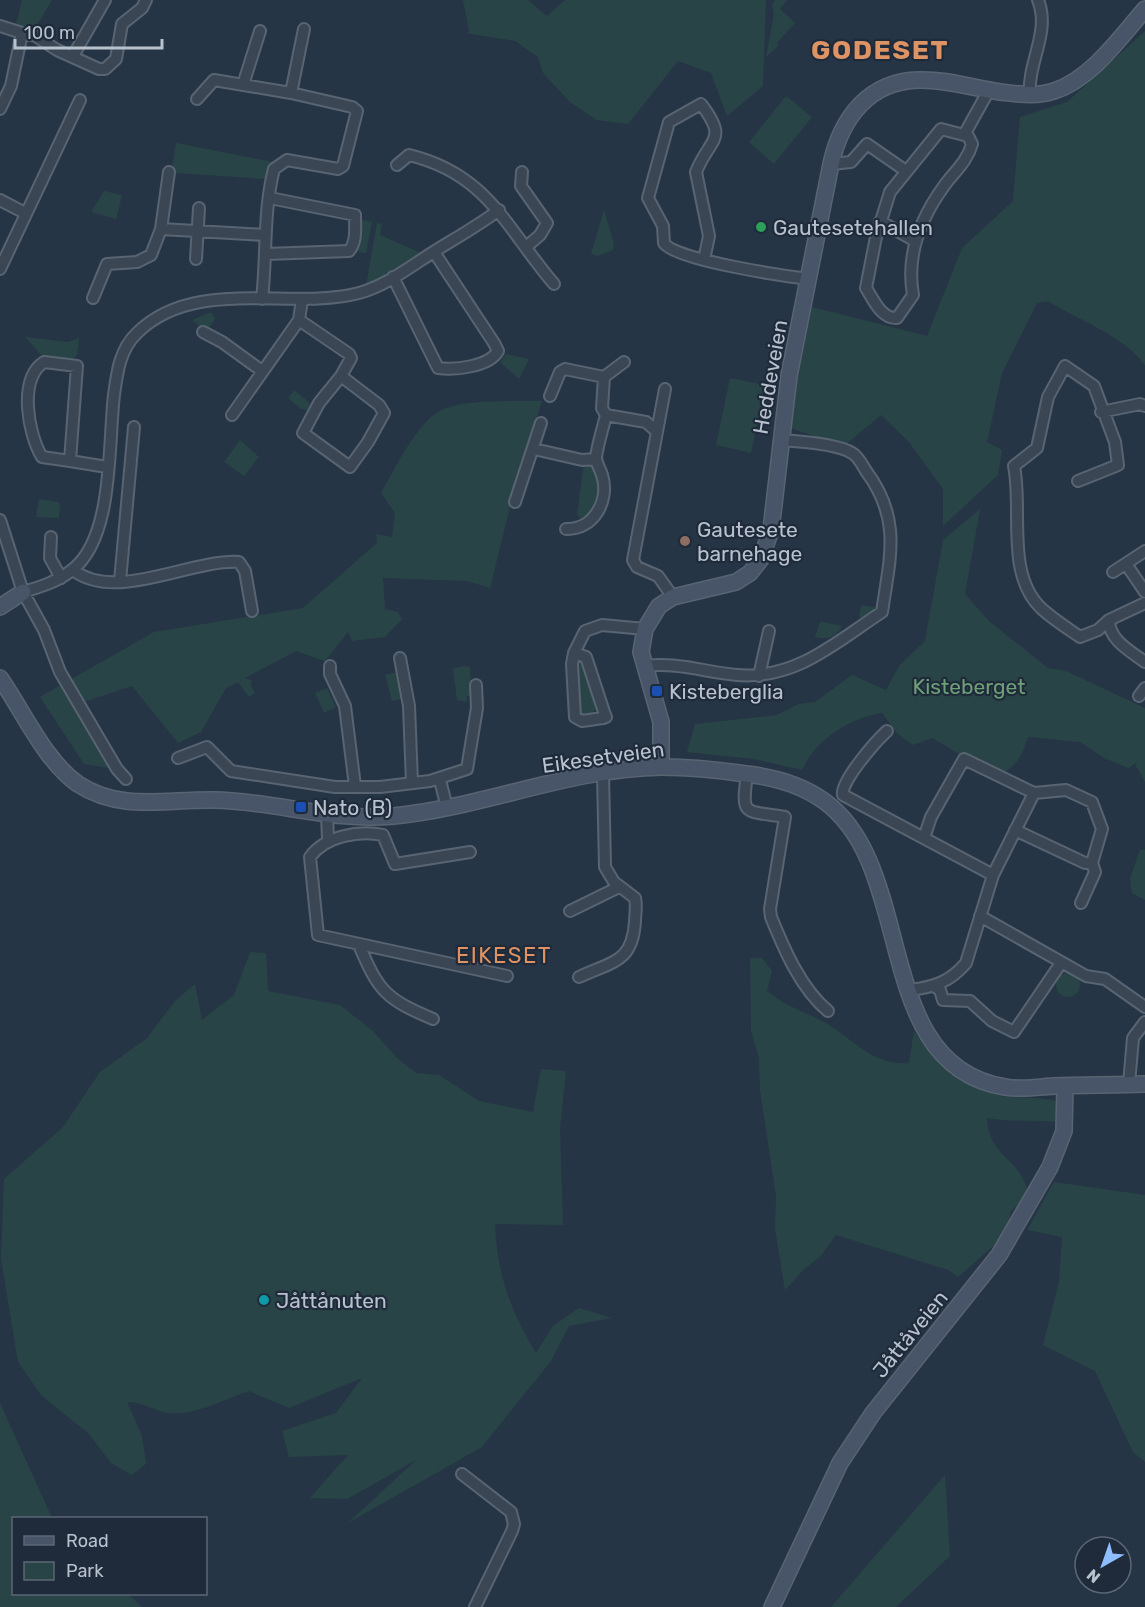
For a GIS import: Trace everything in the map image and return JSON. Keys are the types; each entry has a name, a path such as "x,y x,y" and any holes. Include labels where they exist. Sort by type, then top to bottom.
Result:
{"main road":[{"name":"Heddeveien","path":"673,597 736,582 750,573 761,559 771,530 780,440 831,164 838,134 849,116 862,101 881,88 918,80 1030,95 1055,91 1079,79 1145,9"},
{"path":"0,598 22,592"},
{"path":"0,607 22,592"},
{"path":"661,767 661,722 645,666 641,642 645,629 659,606 673,597"},
{"name":"Eikesetveien","path":"0,678 58,767 98,795 138,804 217,800 327,815 392,816 447,808 603,774 661,767 747,774 786,782 811,793 834,809 852,829 865,850 924,1031 945,1059 976,1077 1005,1087 1145,1084"},
{"name":"Jåttåveien","path":"772,1607 840,1462 873,1413 999,1255 1050,1167 1064,1131 1065,1086"}],"street":[{"path":"73,56 105,0"},
{"path":"0,26 34,35 57,50 99,69 105,69 116,58 122,24 142,8 146,0"},
{"path":"1030,95 1031,72 1041,33 1041,8 1038,0"},
{"path":"291,93 304,29"},
{"path":"243,85 260,31"},
{"path":"0,109 11,86 22,33"},
{"path":"197,99 214,80 291,93 352,106 356,109 343,166 338,169 283,160 274,169 265,235 266,254 262,299"},
{"path":"964,135 990,90"},
{"path":"0,269 81,100"},
{"path":"704,260 709,236 696,172 715,140 716,128 701,104 669,122 648,198 663,226 666,247 678,254 704,260 809,279"},
{"path":"940,129 964,135 972,144 969,156 943,188 915,241 910,269 914,295 897,318 891,318 881,310 866,288 880,221 890,192 906,171 940,129"},
{"path":"831,164 851,162 867,144 906,171"},
{"path":"397,165 409,155 437,163 477,188 500,210 554,284"},
{"path":"93,298 107,264 147,258 156,247 161,229 169,172"},
{"path":"522,172 522,186 547,223 540,235 526,247"},
{"path":"266,254 349,251 352,249 355,235 355,215 270,198"},
{"path":"0,200 25,213"},
{"path":"196,259 199,208"},
{"path":"22,592 61,578 73,570 87,555 101,526 116,378 120,359 135,335 156,318 184,306 203,302 262,299 302,300 357,294 393,277 500,210"},
{"path":"880,221 915,241"},
{"path":"161,229 198,233 265,235"},
{"path":"393,277 438,368 482,365 493,360 498,351 494,343 434,252"},
{"path":"232,415 299,320 302,300"},
{"path":"299,320 349,354 351,358 341,376 316,409 303,433 351,467 384,413 380,405 341,376"},
{"path":"203,332 222,342 262,371"},
{"path":"70,461 77,366 44,362 36,370 28,398 31,434 42,457 107,467"},
{"path":"550,396 560,372 565,369 604,377 624,362"},
{"path":"1078,481 1118,465 1114,442 1101,412 1094,386 1065,366 1048,397 1037,448 1014,466 1018,489 1019,567 1022,582 1041,608 1080,637 1098,630 1109,620 1145,603"},
{"path":"566,529 581,527 598,514 604,485 596,459 606,415 602,408 604,377"},
{"path":"665,389 655,430 633,560 637,567 658,576 673,597"},
{"path":"1101,412 1140,404 1145,406"},
{"path":"606,415 646,422 655,430"},
{"path":"515,501 541,423"},
{"path":"120,581 134,427"},
{"path":"645,666 674,664 735,675 759,676 787,671 800,666 882,612 891,544 888,509 878,487 853,453 813,443 780,440"},
{"path":"534,449 582,459 596,459"},
{"path":"0,520 22,592 44,630 60,672 117,769 126,779"},
{"path":"51,537 50,558 61,578"},
{"path":"1113,572 1145,551"},
{"path":"73,570 93,581 120,581 239,562 245,571 252,611"},
{"path":"1126,564 1145,592"},
{"path":"1109,620 1109,630 1114,638 1145,662"},
{"path":"574,653 586,657 606,717 582,721 575,717 572,675 574,653 585,632 602,625 645,629"},
{"path":"759,676 768,631"},
{"path":"400,658 409,706 412,783"},
{"path":"330,666 330,674 345,706 355,786"},
{"path":"178,758 207,747 231,771 335,787 380,787 440,780 467,770 477,708 476,685"},
{"path":"887,731 875,742 842,791 846,797 993,875"},
{"path":"924,838 931,817 964,759 1034,793 1066,790 1092,802 1102,829 1092,863 1095,872 1081,903"},
{"path":"579,977 618,959 631,949 636,903 633,894 619,887 610,877 603,863 603,774"},
{"path":"747,774 742,801 745,806 752,811 785,817 770,909 771,917 796,969 820,1005 828,1011"},
{"path":"440,780 447,808"},
{"path":"910,990 935,987 957,974 966,963 993,875 1034,793"},
{"path":"327,815 328,839"},
{"path":"1015,830 1084,864 1092,863"},
{"path":"470,852 395,864 383,835 375,833 328,839 318,846 310,857 318,935 507,976"},
{"path":"570,911 619,887"},
{"path":"980,916 1053,955 1061,963 1086,976 1105,979 1141,1004"},
{"path":"359,945 375,981 385,994 433,1019"},
{"path":"935,987 940,990 943,1000 970,1001 992,1021 1014,1032 1061,963"},
{"path":"1129,1084 1133,1038 1145,1022"},
{"path":"462,1474 511,1512 514,1518 512,1531 475,1607"}],"green space":[{"path":"22,0 52,0 34,30 16,24"},
{"path":"463,0 528,0 547,16 565,0 766,0 763,86 727,116 711,73 678,61 628,124 597,120 570,102 543,73 538,57 515,41 466,33 469,31"},
{"path":"775,0 787,0 780,9 795,23 777,43 779,45 766,57 774,14 772,5"},
{"path":"1145,31 1145,365 1124,345 1100,329 1048,301 1037,303 1002,373 987,442 1002,450 998,475 943,526 943,489 909,442 881,415 844,446 787,427 812,307 927,336 962,248 1013,201 1020,117 1067,102"},
{"path":"786,96 812,117 774,164 749,142"},
{"path":"176,143 273,162 267,179 177,173 171,177"},
{"path":"104,191 122,195 116,219 91,212"},
{"path":"604,210 614,244 613,250 598,256 591,254"},
{"path":"360,219 372,222 366,253 359,252 356,248"},
{"path":"377,223 382,224 380,235 421,253 382,279 366,286"},
{"path":"211,312 215,319 207,332 192,320"},
{"path":"25,337 68,342 79,338 77,355 70,361 45,359"},
{"path":"506,354 529,359 519,379 500,362"},
{"path":"730,378 765,385 751,453 716,445"},
{"path":"294,390 310,403 308,410 301,409 288,398"},
{"path":"542,401 515,487 490,588 467,581 383,578 385,609 398,612 402,619 385,637 352,641 348,632 325,661 296,651 245,678 253,681 250,684 255,693 249,697 238,682 226,688 201,732 178,743 132,686 78,704 109,768 84,764 40,697 154,632 303,608 377,543 376,534 392,537 395,513 381,493 408,446 425,423 435,414 452,406 476,402"},
{"path":"240,440 259,457 244,476 224,462"},
{"path":"584,463 595,470 599,490 594,510 583,521 577,514"},
{"path":"39,499 58,502 60,504 59,518 36,517"},
{"name":"Kisteberget","path":"980,509 965,594 990,622 1048,668 1066,671 1145,708 1145,782 1135,764 1137,762 1128,768 1104,758 1080,742 1028,737 1017,761 997,776 932,738 913,745 897,733 882,713 858,720 835,732 816,749 802,770 754,759 687,752 695,724 777,715 799,704 815,702 852,675 886,690 899,666 925,641 943,540"},
{"path":"861,605 878,608 870,616 859,617"},
{"path":"820,622 842,626 831,637 815,637"},
{"path":"582,659 597,708 588,717 578,714 575,660"},
{"path":"463,666 470,667 472,696 467,696 467,702 457,700 453,669"},
{"path":"397,672 402,699 392,701 385,675"},
{"path":"327,688 336,707 324,713 315,693"},
{"path":"1140,850 1145,850 1145,900 1132,893 1130,878"},
{"path":"250,952 266,953 268,991 340,1005 373,1031 397,1058 416,1073 439,1075 479,1101 533,1112 541,1069 566,1071 560,1129 563,1225 495,1224 499,1259 506,1291 519,1322 536,1353 553,1326 579,1308 612,1318 569,1326 551,1361 482,1447 348,1523 416,1460 347,1499 310,1498 348,1455 289,1457 282,1431 336,1413 362,1378 289,1408 249,1391 209,1406 178,1413 168,1413 138,1403 127,1402 142,1436 146,1464 132,1475 111,1463 89,1434 41,1395 18,1362 1,1259 4,1179 63,1127 100,1072 147,1038 175,1001 195,984 202,1020 234,995"},
{"path":"750,958 762,958 772,971 767,991 773,996 831,1026 872,1055 896,1063 909,1063 914,1031 939,1060 960,1077 983,1090 1002,1096 1059,1102 1056,1122 987,1118 993,1142 1020,1173 1028,1195 1011,1211 1007,1234 958,1277 948,1270 836,1235 820,1257 805,1268 785,1290 775,1229 776,1196 760,1090 759,1058 751,1031"},
{"path":"1063,973 1073,973 1080,980 1080,990 1073,997 1063,997 1056,990 1056,980"},
{"path":"1054,1182 1145,1195 1145,1462 1133,1452 1095,1371 1043,1345 1059,1282 1062,1237 1027,1230"},
{"path":"0,1403 52,1517 12,1517 12,1595 129,1595 142,1607 0,1607"},
{"path":"945,1475 950,1556 896,1607 831,1607"}],"place":[{"name":"Gautesetehallen","path":"761,227"},
{"name":"Gautesete barnehage","path":"685,541"},
{"name":"Kisteberglia","path":"657,691"},
{"name":"Nato (B)","path":"301,807"},
{"name":"Jåttånuten","path":"264,1300"}],"district":[{"name":"GODESET","path":"880,50"},
{"name":"EIKESET","path":"504,955"}]}
